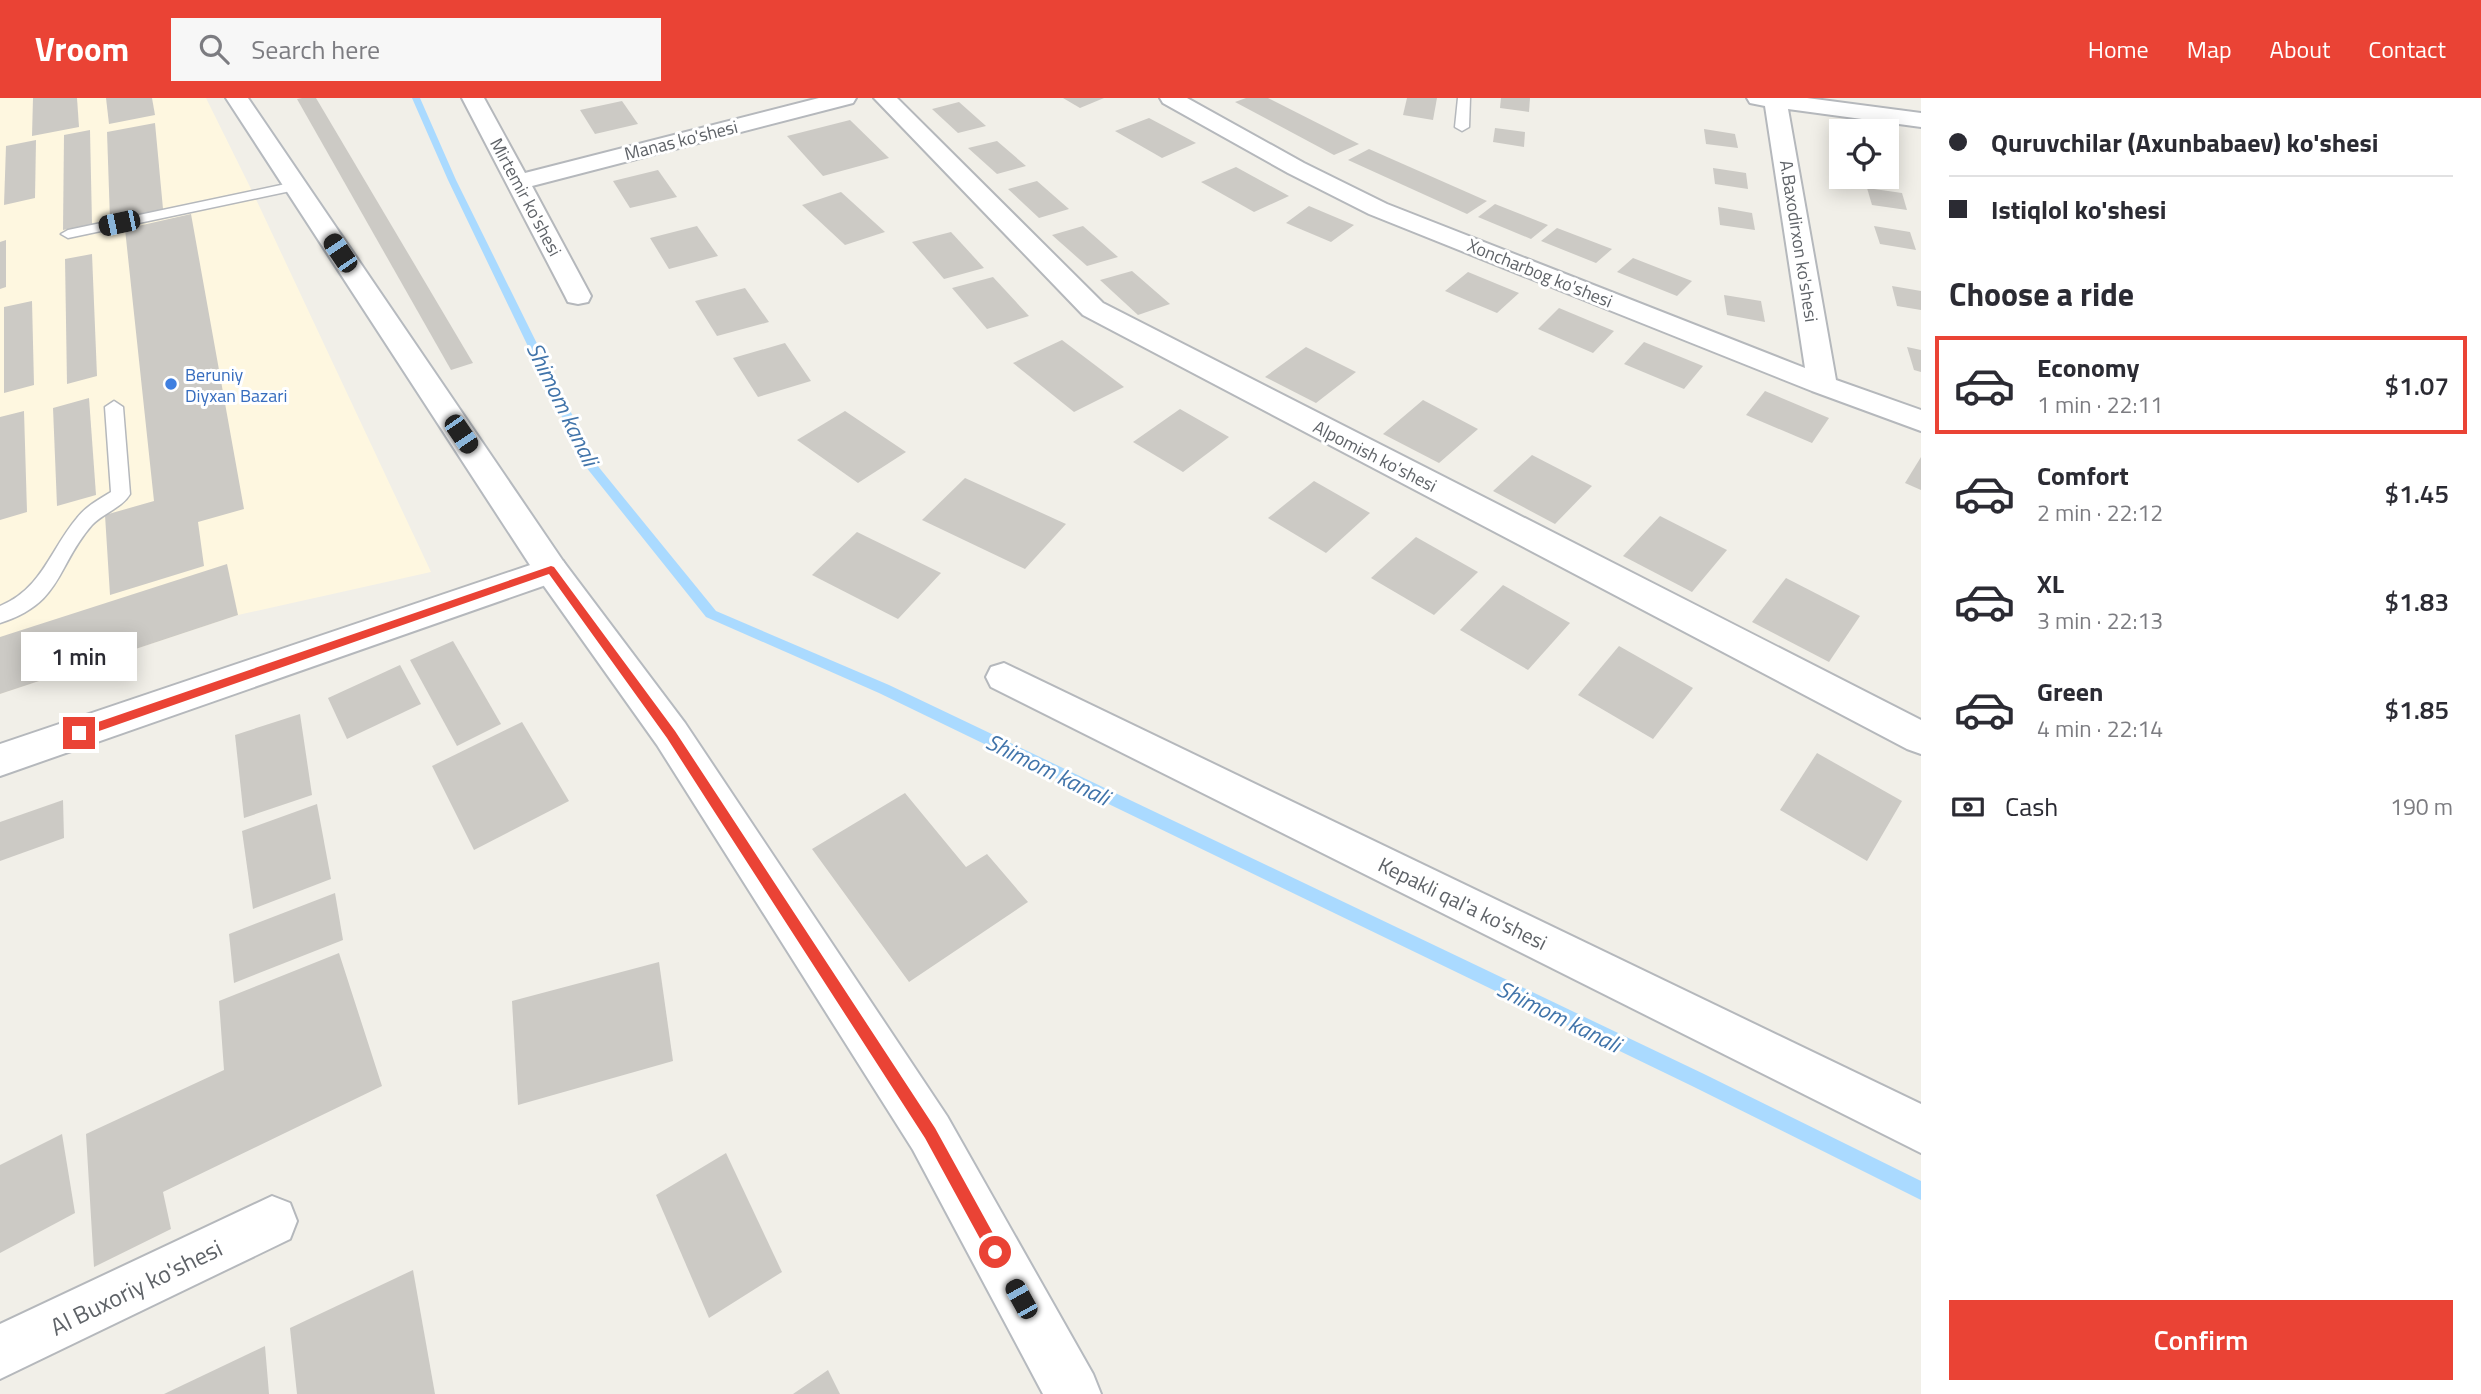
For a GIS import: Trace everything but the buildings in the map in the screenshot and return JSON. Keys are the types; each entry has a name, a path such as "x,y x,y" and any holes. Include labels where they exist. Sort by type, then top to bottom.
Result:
{"street":[{"path":"237,98 551,570 671,734 930,1133 1073,1394"},
{"name":"Mirtemir ko'shesi","path":"473,98 578,296"},
{"name":"Manas ko'shesi","path":"518,182 845,98"},
{"name":"Alpomish ko'shesi","path":"885,98 1093,309 1921,738"},
{"name":"Xoncharbog ko'shesi","path":"1171,98 1296,169 1378,208 1822,385 1921,421"},
{"path":"1770,99 1921,120"},
{"name":"A.Baxodirxon ko'shesi","path":"1770,99 1822,385"},
{"path":"0,761 551,570"},
{"name":"Kepakli qal'a ko'shesi","path":"1004,677 1921,1129"},
{"name":"Al Buxoriy ko'shesi","path":"0,1352 272,1222"}],"lane":[{"path":"1462,127 1464,98"},
{"path":"68,234 295,186"},
{"path":"0,615 18,609 53,577 83,522 121,494 114,407"}],"shaded area":[{"name":"Beruniy Diyxan Bazari","path":"0,98 206,98 431,572 238,615 0,694"}],"waterway":[{"name":"Shimom kanali","path":"416,98 452,180 592,467 711,614 884,689 1698,1080 1921,1191"}],"place":[{"name":"Beruniy Diyxan Bazari","path":"171,384"}],"route":[{"path":"79,733 551,570 671,734 930,1133 995,1252"}]}
